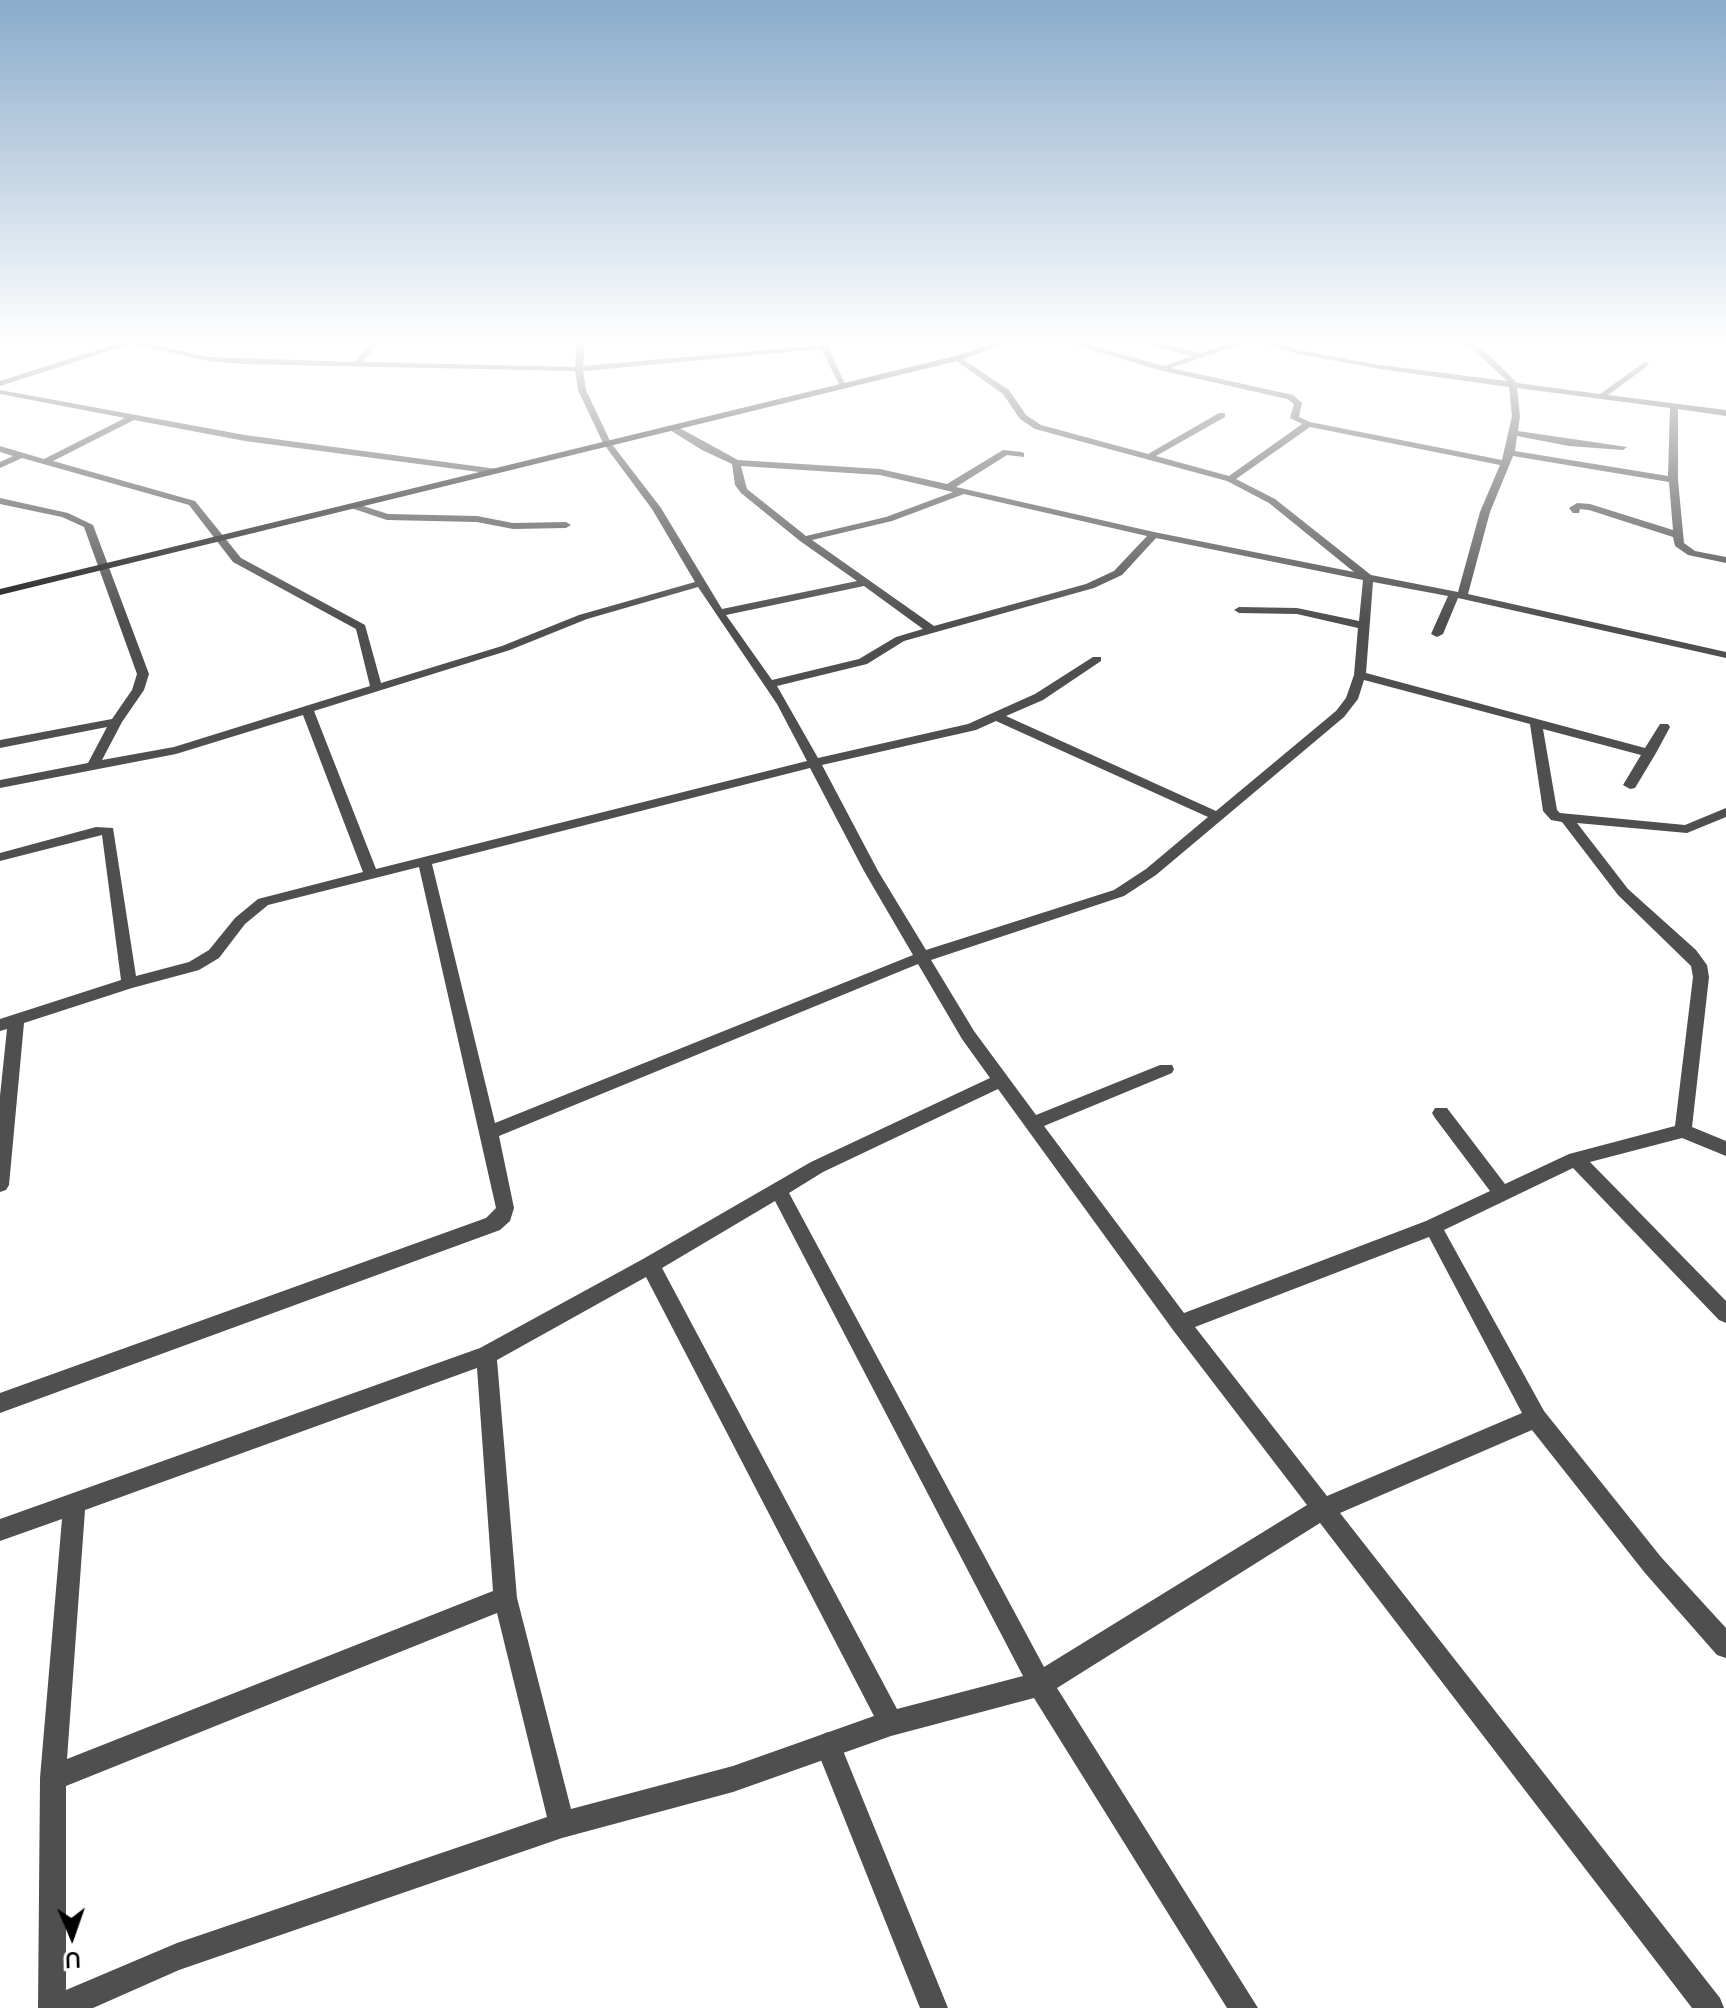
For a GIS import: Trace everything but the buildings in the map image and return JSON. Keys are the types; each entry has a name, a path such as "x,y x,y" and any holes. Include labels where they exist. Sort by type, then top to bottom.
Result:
{"street":[{"path":"46,461 103,433"},
{"path":"213,433 494,471"},
{"path":"602,433 656,508 719,613 783,704 922,957 999,1081 1180,1324 1710,2008"},
{"path":"0,592 652,433"},
{"path":"680,433 714,454 736,463 863,470 965,490 1154,535 1458,595 1726,655"},
{"path":"1058,433 1230,479 1272,501 1368,578"},
{"path":"1147,458 1191,433"},
{"path":"1230,479 1296,433"},
{"path":"1351,433 1507,464"},
{"path":"1437,634 1458,595 1485,512 1507,464 1513,433 1569,443 1623,447"},
{"path":"1674,433 1673,480 1679,544 1686,550 1726,560"},
{"path":"0,449 192,503 247,567 361,627 377,689"},
{"path":"949,487 1006,452 1021,455"},
{"path":"1510,453 1673,480"},
{"path":"0,465 24,454"},
{"path":"736,463 744,491 804,539 932,630"},
{"path":"804,539 899,516 965,490"},
{"path":"0,501 65,515 88,525 143,674 138,690 116,722 92,768"},
{"path":"354,506 387,517 477,519 513,526 566,525"},
{"path":"1576,511 1574,508 1584,506 1678,535"},
{"path":"768,685 863,662 900,639 1108,579 1118,573 1154,535"},
{"path":"489,1133 922,957 1119,893 1151,872 1340,714 1352,699 1360,675 1368,578"},
{"path":"0,784 176,750 506,648 583,617 702,583"},
{"path":"719,613 864,583"},
{"path":"1239,610 1297,611 1362,625"},
{"path":"0,1185 8,1022 129,983 194,966 214,954 240,921 263,902 814,763 972,727 1039,697 1097,659"},
{"path":"1360,675 1527,717 1536,723 1650,753"},
{"path":"308,711 372,876"},
{"path":"996,716 1217,816"},
{"path":"0,744 116,722"},
{"path":"1536,723 1550,811 1556,817 1687,829 1726,812"},
{"path":"1630,785 1664,727"},
{"path":"1568,820 1623,892 1699,965 1701,977 1683,1131"},
{"path":"0,857 96,831 108,831 129,983"},
{"path":"0,1403 493,1224 503,1216 505,1208 489,1133 425,863"},
{"path":"1031,1124 1166,1069"},
{"path":"0,1530 486,1355 650,1265 836,1157 999,1081"},
{"path":"1441,1113 1501,1192"},
{"path":"1180,1324 1433,1227 1575,1159 1683,1131 1726,1149"},
{"path":"1575,1159 1726,1314"},
{"path":"778,1190 1040,1684 1244,2008"},
{"path":"1433,1227 1536,1418 1663,1577 1726,1646"},
{"path":"650,1265 891,1723"},
{"path":"486,1355 505,1598 562,1825"},
{"path":"59,2008 177,1957 562,1825 733,1779 891,1723 1040,1684 1322,1509 1536,1418"},
{"path":"52,2008 53,1778 74,1504"},
{"path":"53,1778 505,1598"},
{"path":"828,1745 934,2008"}]}
